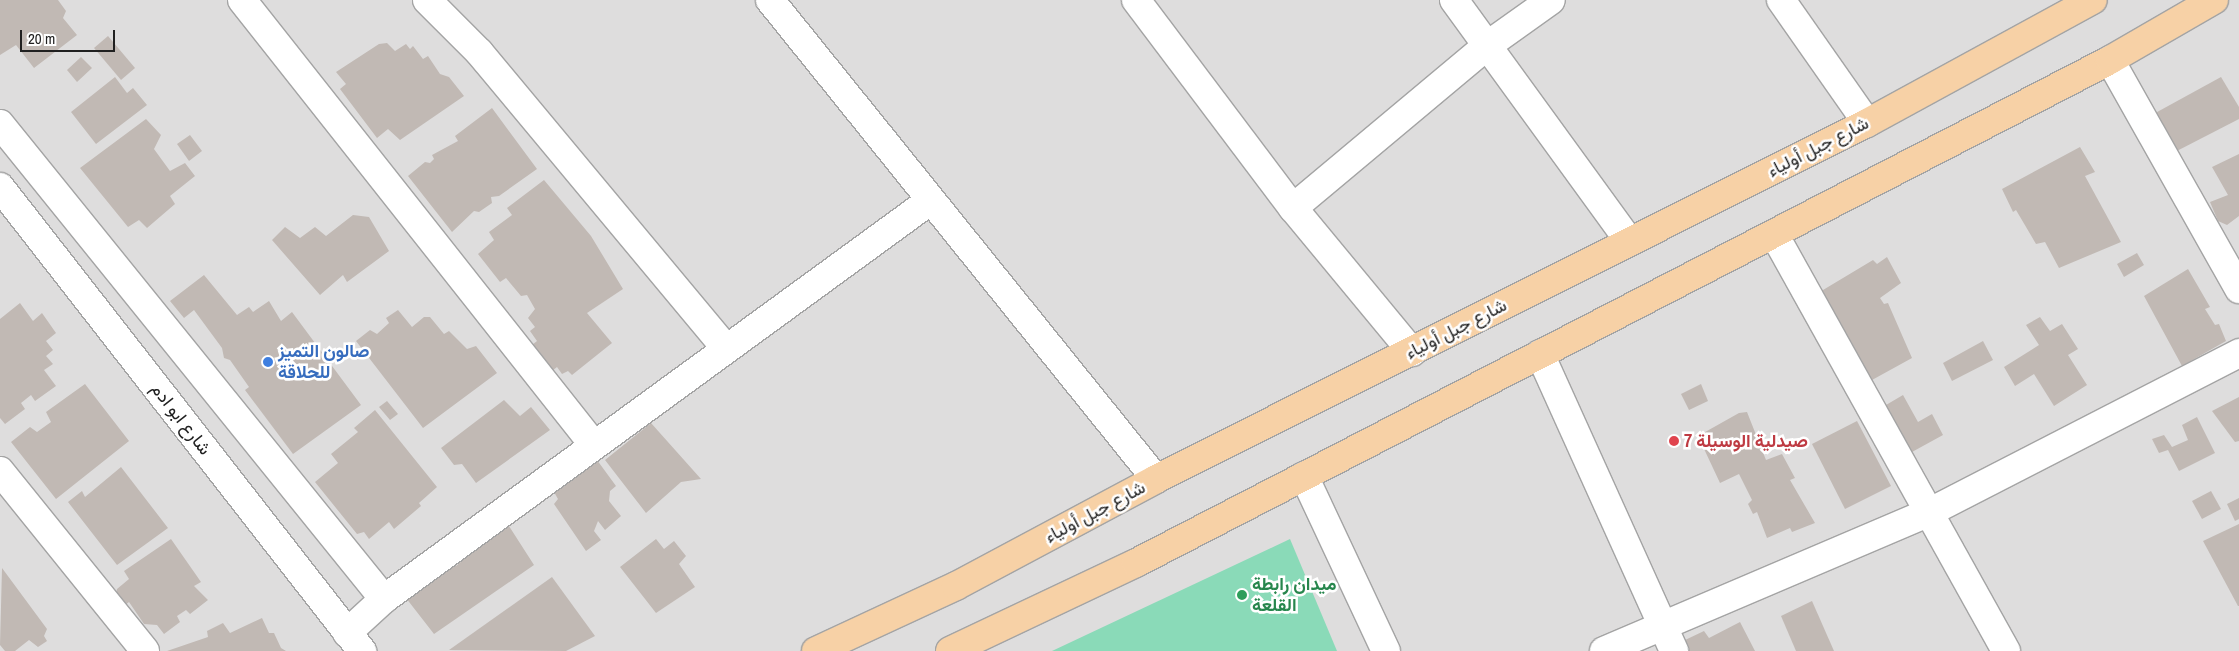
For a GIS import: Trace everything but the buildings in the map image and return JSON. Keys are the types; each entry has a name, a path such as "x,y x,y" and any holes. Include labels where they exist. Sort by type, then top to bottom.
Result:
{"main road":[{"name":"شارع جبل أولياء","path":"816,651 956,586 1156,479 1867,123 2093,0"},
{"path":"950,651 1136,562 1774,234 2110,60 2214,0"}],"street":[{"path":"242,0 593,444"},
{"path":"427,0 479,52 726,348"},
{"path":"770,0 1156,479"},
{"path":"1136,0 1293,208 1412,352"},
{"path":"1454,0 1629,241"},
{"path":"1293,208 1488,45 1551,0"},
{"path":"1781,0 1867,123"},
{"path":"2110,60 2239,289"},
{"path":"0,124 384,599"},
{"name":"شارع ابو ادم","path":"0,187 355,642"},
{"path":"355,642 384,599 593,444 931,200"},
{"path":"1774,234 2006,651"},
{"path":"1540,354 1669,639"},
{"path":"1604,651 1669,639 1928,513 2239,354"},
{"path":"0,471 144,651"},
{"path":"1304,476 1386,651"}],"shaded area":[{"path":"0,0 2239,0 2239,651 0,651"}],"green space":[{"name":"ميدان رابطة القلعة","path":"1290,539 1337,651 1052,651"}],"place":[{"name":"صالون التميز للحلاقة","path":"268,362"},
{"name":"صيدلية الوسيلة 7","path":"1674,441"},
{"name":"ميدان رابطة القلعة","path":"1242,595"}]}
